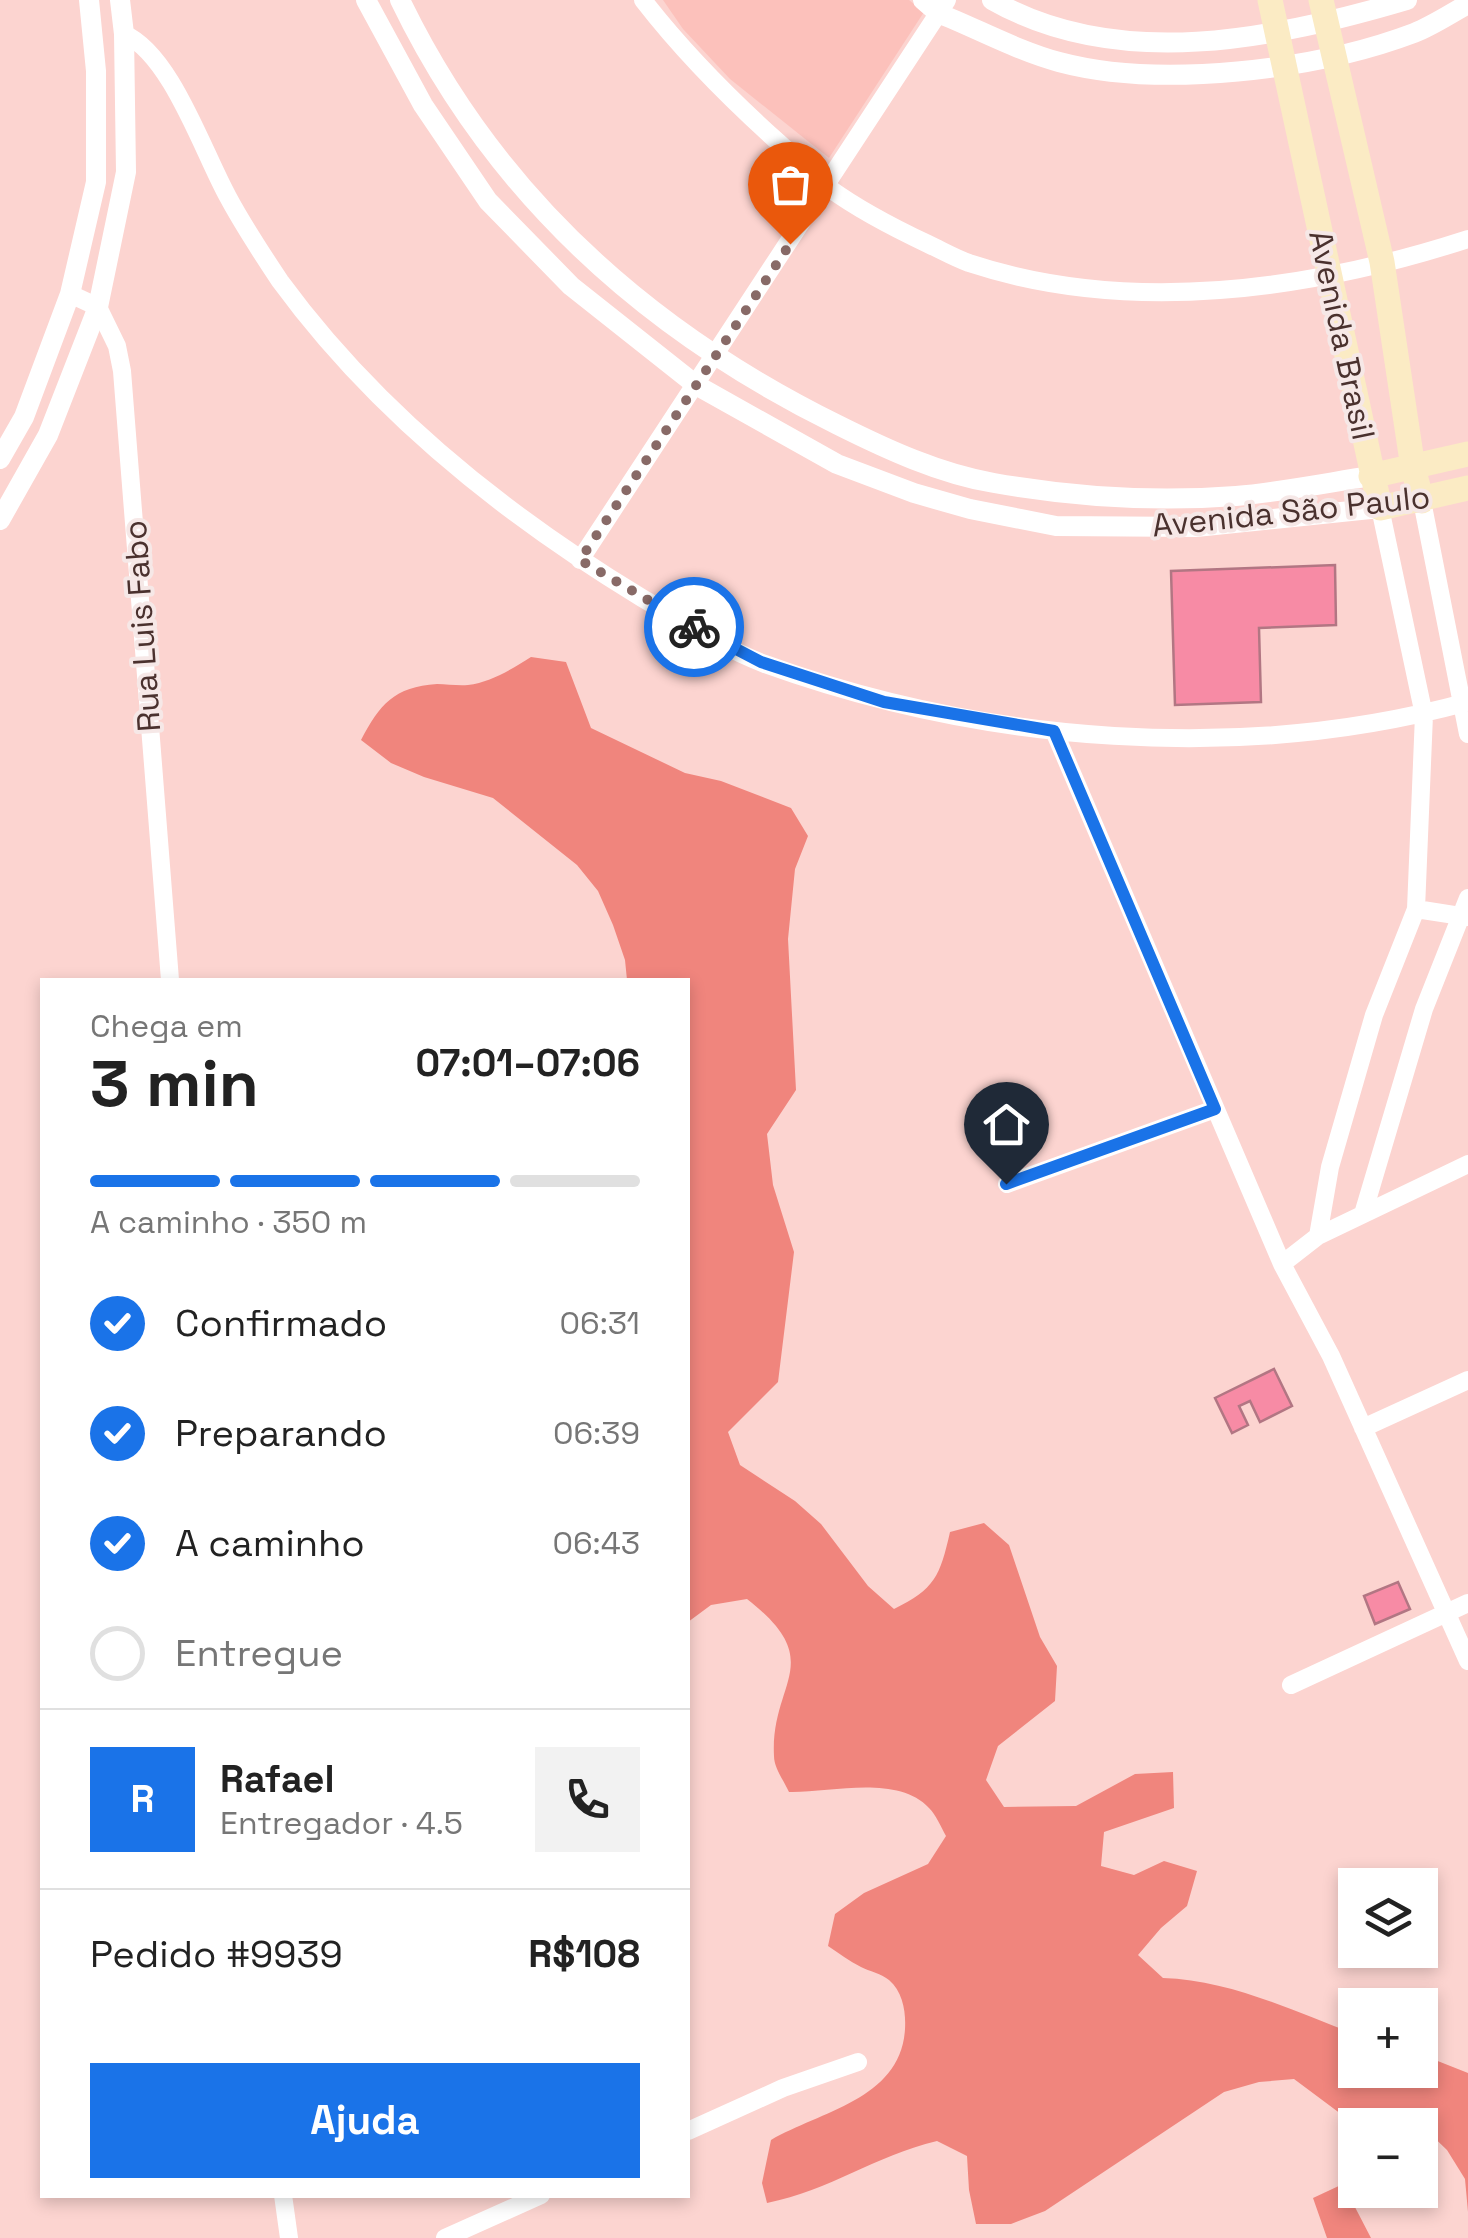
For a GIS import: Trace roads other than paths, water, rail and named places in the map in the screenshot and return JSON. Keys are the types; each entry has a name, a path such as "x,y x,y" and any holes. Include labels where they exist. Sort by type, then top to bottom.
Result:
{"main road":[{"name":"Avenida Brasil","path":"1270,0 1380,508"},
{"name":"Avenida Brasil","path":"1323,12 1382,262 1413,468 1422,501"},
{"name":"Avenida São Paulo","path":"1371,476 1468,454"},
{"name":"Avenida São Paulo","path":"1380,508 1468,488"}],"street":[{"path":"0,459 24,418 70,294 96,182 96,71 89,0"},
{"path":"0,520 48,435 98,307 126,172 120,0"},
{"name":"Avenida São Paulo","path":"366,0 423,106 488,201 571,286 696,384 836,464 970,509 1056,526 1196,527 1380,508"},
{"name":"Avenida São Paulo","path":"400,0 429,59 484,141 527,195 601,271 716,355 798,405 892,452 990,483 1097,496 1241,495 1371,476"},
{"path":"643,0 723,93 827,188 894,228 967,263 1047,282 1139,290 1233,289 1330,276 1468,239"},
{"path":"992,0 1068,32 1128,43 1277,32 1323,12 1407,0"},
{"path":"580,560 827,188 936,4 1056,61 1118,73 1174,74 1332,56 1415,32 1468,4"},
{"path":"124,34 140,41 167,76 229,199 279,279 343,360 509,511 580,560 678,619 761,662 884,702 1054,731 1165,739 1283,736 1424,715 1464,703"},
{"path":"1174,74 1179,40"},
{"path":"70,294 98,307"},
{"name":"Rua Luis Fabo","path":"98,307 118,346 122,371 170,978"},
{"path":"1196,498 1196,527"},
{"name":"Avenida Brasil","path":"1422,501 1468,734"},
{"name":"Avenida Brasil","path":"1318,1236 1330,1167 1369,1034 1416,909 1424,715 1380,508"},
{"path":"1054,731 1282,1264 1331,1356 1468,1661"},
{"path":"1363,1214 1424,1010 1468,898"},
{"path":"1416,909 1463,917"},
{"path":"1006,1184 1215,1109"},
{"path":"1282,1264 1318,1236 1468,1164"},
{"path":"1363,1428 1468,1380"},
{"path":"1291,1685 1468,1603"},
{"path":"690,2129 783,2088 858,2062"},
{"path":"283,2198 289,2238"},
{"path":"445,2238 535,2198"}]}
